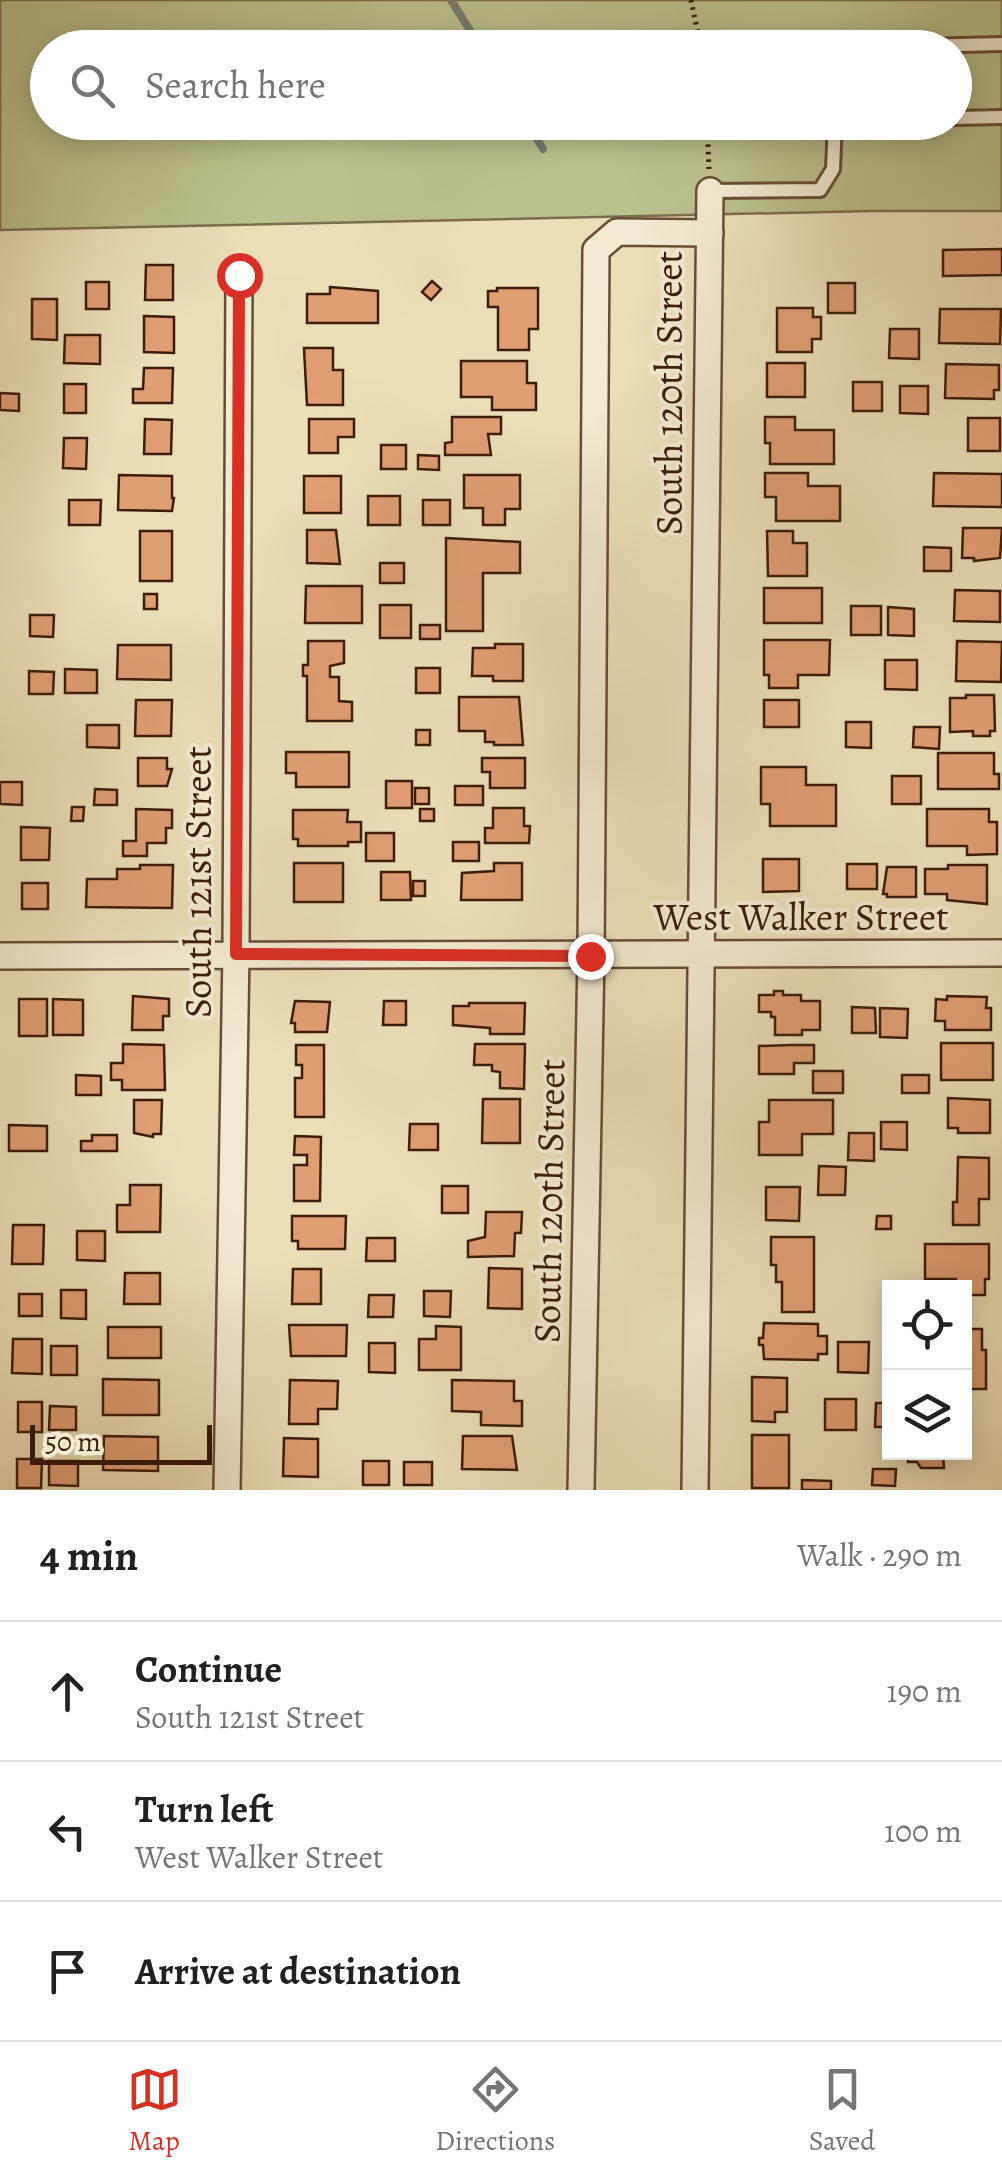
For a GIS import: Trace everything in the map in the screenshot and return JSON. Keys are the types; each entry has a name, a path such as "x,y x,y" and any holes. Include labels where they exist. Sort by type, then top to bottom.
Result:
{"street":[{"path":"710,190 710,233"},
{"name":"South 120th Street","path":"581,1490 596,250 617,232 710,233 695,1490"},
{"name":"South 121st Street","path":"226,1490 236,954 239,275"},
{"name":"West Walker Street","path":"0,956 1002,954"}],"lane":[{"path":"972,45 1002,44"},
{"path":"972,118 1002,117"},
{"path":"710,190 820,190 834,169 835,140"}],"path":[{"path":"691,0 697,30"},
{"path":"708,140 710,190"}],"green space":[{"path":"0,0 1002,0 1002,211 0,230"}],"building":[{"path":"1002,249 1002,275 943,276 943,250"},
{"path":"146,265 173,265 173,300 145,300"},
{"path":"432,281 441,289 431,300 422,292"},
{"path":"86,282 109,282 109,309 86,309"},
{"path":"828,283 855,283 855,313 828,313"},
{"path":"330,287 378,291 378,323 307,323 307,294 330,294"},
{"path":"538,288 538,329 529,329 529,350 498,350 498,307 488,307 488,291"},
{"path":"32,299 57,299 57,340 32,339"},
{"path":"777,308 813,308 813,317 821,317 821,339 812,339 812,352 777,352"},
{"path":"940,309 1001,309 1000,344 939,343"},
{"path":"144,316 174,317 174,353 144,352"},
{"path":"890,329 919,329 919,359 889,358"},
{"path":"65,335 100,335 100,364 64,363"},
{"path":"304,348 333,348 333,370 343,370 343,405 307,405"},
{"path":"461,361 527,361 527,383 536,383 536,410 492,410 492,397 461,397"},
{"path":"767,363 805,363 805,397 767,397"},
{"path":"946,364 999,365 999,390 994,390 994,399 945,398"},
{"path":"144,368 173,368 172,403 133,403 133,389 143,389"},
{"path":"853,382 882,382 882,411 853,411"},
{"path":"64,384 86,384 86,413 64,413"},
{"path":"900,386 928,386 928,414 900,413"},
{"path":"0,393 19,394 19,411 0,410"},
{"path":"452,417 501,417 501,434 488,434 491,455 445,455 445,443 452,442"},
{"path":"765,417 795,417 795,430 834,430 834,464 770,464"},
{"path":"968,418 1000,418 1000,451 968,451"},
{"path":"145,419 172,420 171,454 144,454"},
{"path":"309,419 354,419 354,437 338,437 338,453 309,453"},
{"path":"64,438 87,438 86,469 63,468"},
{"path":"381,445 406,445 406,469 381,469"},
{"path":"418,455 439,456 439,470 418,469"},
{"path":"765,473 808,473 808,486 840,486 840,521 776,521 776,497 765,497"},
{"path":"934,473 1002,474 1002,507 933,506"},
{"path":"119,475 172,476 172,511 118,510"},
{"path":"464,475 520,475 520,509 505,509 505,525 483,525 483,508 464,508"},
{"path":"304,476 341,476 341,513 304,513"},
{"path":"368,496 400,496 400,525 368,525"},
{"path":"69,500 101,500 100,525 69,525"},
{"path":"423,500 450,500 450,525 423,525"},
{"path":"963,528 1002,528 1000,558 962,558"},
{"path":"307,530 336,530 340,564 307,563"},
{"path":"140,531 172,531 172,581 140,581"},
{"path":"767,531 793,531 793,543 807,543 807,576 768,576"},
{"path":"446,538 520,542 520,573 483,573 483,631 446,631"},
{"path":"924,547 951,548 951,571 924,571"},
{"path":"380,563 404,563 404,583 380,583"},
{"path":"306,586 362,586 362,623 305,623"},
{"path":"764,588 822,588 822,623 764,623"},
{"path":"955,590 1000,591 1000,622 954,621"},
{"path":"144,594 157,594 157,609 144,609"},
{"path":"380,605 411,605 411,638 380,638"},
{"path":"851,606 881,606 881,635 851,635"},
{"path":"888,607 914,609 914,636 888,635"},
{"path":"30,615 54,615 53,637 30,636"},
{"path":"420,625 440,625 440,639 420,639"},
{"path":"764,640 830,640 829,675 798,675 798,688 769,688 769,675 764,675"},
{"path":"308,641 344,641 344,663 330,666 330,677 339,677 339,701 352,702 352,721 307,721 307,676 303,676 303,665 308,665"},
{"path":"957,641 1002,642 1001,682 956,681"},
{"path":"495,644 523,644 523,681 472,676 473,648 495,648"},
{"path":"118,645 171,645 171,680 117,679"},
{"path":"885,660 917,660 917,690 885,689"},
{"path":"416,668 440,668 440,693 416,693"},
{"path":"65,669 97,670 97,693 65,693"},
{"path":"29,671 54,672 53,694 29,694"},
{"path":"994,695 995,731 990,731 990,736 973,736 973,731 950,732 950,698"},
{"path":"459,697 519,697 523,745 494,745 485,742 485,731 459,731"},
{"path":"136,700 172,700 171,736 135,736"},
{"path":"764,700 799,700 799,727 764,727"},
{"path":"846,722 871,722 871,748 846,747"},
{"path":"87,725 119,725 119,748 87,747"},
{"path":"914,727 940,727 939,749 913,747"},
{"path":"416,730 430,730 430,745 416,745"},
{"path":"286,752 349,752 349,787 296,787 296,773 286,773"},
{"path":"938,753 994,753 999,789 938,789"},
{"path":"138,758 167,758 167,769 172,769 167,786 138,786"},
{"path":"482,758 525,758 525,788 490,788 490,772 482,772"},
{"path":"761,767 806,767 806,785 836,785 836,826 770,826 770,804 761,804"},
{"path":"892,776 921,776 921,804 892,804"},
{"path":"386,781 412,781 412,808 386,808"},
{"path":"0,782 22,782 22,805 0,804"},
{"path":"455,786 483,786 483,805 455,805"},
{"path":"415,788 429,788 429,804 415,804"},
{"path":"95,789 117,790 117,805 94,805"},
{"path":"72,807 84,807 83,821 71,821"},
{"path":"493,808 524,808 524,826 530,826 529,843 485,843 485,828 493,828"},
{"path":"136,809 172,810 172,828 166,828 166,843 147,843 147,856 123,856 123,841 136,841"},
{"path":"420,809 434,809 434,821 420,821"},
{"path":"927,809 989,809 989,822 997,822 997,854 967,855 967,846 927,846"},
{"path":"293,810 348,810 347,822 361,822 361,842 348,842 348,846 298,846 298,839 293,839"},
{"path":"21,827 50,828 49,860 21,860"},
{"path":"366,833 394,833 394,861 366,861"},
{"path":"453,842 479,842 479,861 453,861"},
{"path":"763,859 799,859 799,891 763,892"},
{"path":"294,863 343,863 343,902 294,902"},
{"path":"494,863 522,863 522,900 461,900 462,873 494,871"},
{"path":"847,864 877,864 877,889 847,889"},
{"path":"140,865 173,865 172,908 86,907 87,879 117,879 117,869 140,869"},
{"path":"948,865 987,865 987,904 947,900 947,894 925,894 925,869 948,869"},
{"path":"887,867 916,867 916,897 883,894"},
{"path":"381,872 410,872 411,900 381,900"},
{"path":"413,881 425,881 425,896 413,896"},
{"path":"22,883 48,883 48,909 22,909"},
{"path":"774,991 801,995 801,1001 820,1001 820,1030 775,1035 775,1017 771,1017 771,1012 759,1012 759,995 774,995"},
{"path":"133,996 169,999 169,1016 163,1016 163,1030 132,1030"},
{"path":"947,996 987,997 991,1030 945,1030 945,1021 935,1021 936,999 947,1000"},
{"path":"19,999 47,999 47,1036 19,1036"},
{"path":"53,999 83,1000 83,1035 53,1035"},
{"path":"295,1001 330,1002 327,1032 295,1032 295,1023 291,1023"},
{"path":"384,1001 406,1001 406,1025 383,1025"},
{"path":"525,1003 524,1034 490,1034 490,1028 453,1025 453,1006"},
{"path":"852,1007 875,1008 876,1033 852,1033"},
{"path":"880,1008 908,1009 907,1038 880,1037"},
{"path":"941,1043 993,1043 993,1080 941,1080"},
{"path":"123,1044 164,1045 165,1090 122,1090 122,1080 111,1080 111,1063 123,1063"},
{"path":"475,1044 525,1044 524,1089 500,1088 500,1072 492,1071 492,1065 474,1065"},
{"path":"296,1045 324,1045 324,1117 295,1117 295,1078 302,1078 302,1065 296,1065"},
{"path":"814,1045 814,1063 794,1063 794,1074 759,1074 759,1046"},
{"path":"813,1071 843,1071 843,1093 813,1093"},
{"path":"76,1075 101,1076 101,1095 76,1095"},
{"path":"902,1075 929,1075 929,1093 902,1093"},
{"path":"948,1098 990,1100 990,1133 958,1133 958,1128 948,1128"},
{"path":"483,1099 520,1099 520,1143 482,1143"},
{"path":"134,1100 162,1100 161,1134 153,1137 134,1133"},
{"path":"769,1100 833,1100 833,1134 802,1134 802,1155 759,1155 759,1122 769,1122"},
{"path":"881,1122 907,1122 907,1150 881,1149"},
{"path":"410,1124 438,1124 438,1150 409,1150"},
{"path":"9,1125 47,1126 47,1151 9,1151"},
{"path":"849,1133 874,1133 874,1161 848,1160"},
{"path":"92,1135 117,1135 117,1151 81,1151 81,1141 92,1141"},
{"path":"295,1136 321,1137 320,1201 294,1201 294,1165 307,1165 307,1155 294,1155"},
{"path":"958,1157 989,1158 989,1199 979,1199 979,1225 953,1225"},
{"path":"819,1166 846,1167 845,1195 818,1195"},
{"path":"130,1185 161,1185 160,1232 117,1232 117,1205 130,1205"},
{"path":"442,1186 468,1186 468,1213 442,1213"},
{"path":"766,1187 800,1187 799,1221 766,1220"},
{"path":"486,1212 522,1212 521,1233 515,1233 514,1256 468,1257 468,1241 485,1237"},
{"path":"292,1216 346,1216 345,1249 298,1249 298,1241 292,1241"},
{"path":"877,1216 891,1216 891,1229 876,1229"},
{"path":"13,1225 44,1225 43,1264 12,1264"},
{"path":"77,1231 105,1231 105,1261 77,1260"},
{"path":"771,1237 814,1237 814,1312 782,1312 782,1282 776,1282 776,1265 771,1265"},
{"path":"367,1238 395,1238 395,1261 366,1261"},
{"path":"925,1244 989,1244 985,1295 972,1295 972,1280 925,1279"},
{"path":"489,1268 522,1269 522,1309 488,1308"},
{"path":"293,1269 321,1269 321,1304 292,1304"},
{"path":"125,1273 160,1273 160,1304 124,1304"},
{"path":"61,1290 86,1290 86,1319 61,1318"},
{"path":"424,1291 451,1291 450,1317 424,1316"},
{"path":"19,1294 42,1294 42,1316 19,1316"},
{"path":"369,1295 394,1295 393,1317 368,1317"},
{"path":"764,1323 818,1324 818,1336 827,1336 827,1354 818,1354 818,1360 764,1359 759,1338 763,1338"},
{"path":"289,1325 347,1325 346,1356 291,1356"},
{"path":"436,1326 461,1327 461,1370 419,1370 419,1339 436,1339"},
{"path":"108,1327 161,1327 161,1358 108,1358"},
{"path":"972,1329 982,1329 986,1389 972,1389"},
{"path":"13,1339 42,1339 42,1374 12,1373"},
{"path":"838,1342 869,1342 868,1373 838,1372"},
{"path":"369,1343 395,1343 395,1373 369,1372"},
{"path":"51,1346 77,1346 77,1375 51,1375"},
{"path":"752,1377 787,1378 787,1412 775,1412 775,1422 752,1421"},
{"path":"103,1379 159,1380 159,1415 103,1415"},
{"path":"290,1380 338,1381 337,1409 318,1409 318,1424 289,1424"},
{"path":"452,1380 514,1381 514,1401 522,1401 522,1426 481,1425 481,1412 452,1411"},
{"path":"825,1399 856,1399 856,1430 825,1430"},
{"path":"18,1402 42,1402 42,1432 18,1432"},
{"path":"876,1403 882,1403 882,1427 875,1427"},
{"path":"50,1406 76,1407 76,1430 49,1430"},
{"path":"752,1435 789,1435 789,1488 752,1488"},
{"path":"104,1436 158,1437 158,1471 103,1470"},
{"path":"463,1436 512,1436 517,1470 462,1469"},
{"path":"284,1438 318,1439 318,1477 283,1476"},
{"path":"17,1459 42,1459 41,1488 17,1488"},
{"path":"943,1460 944,1468 921,1468 917,1462 908,1462"},
{"path":"49,1461 78,1461 78,1486 49,1485"},
{"path":"363,1461 389,1461 389,1485 363,1485"},
{"path":"404,1462 432,1462 432,1485 404,1485"},
{"path":"873,1469 896,1469 895,1486 872,1485"},
{"path":"802,1480 831,1481 831,1490 802,1490"}],"waterway":[{"path":"451,0 470,30"},
{"path":"538,140 543,149"}],"route":[{"path":"239,275 236,954 590,956"}]}
